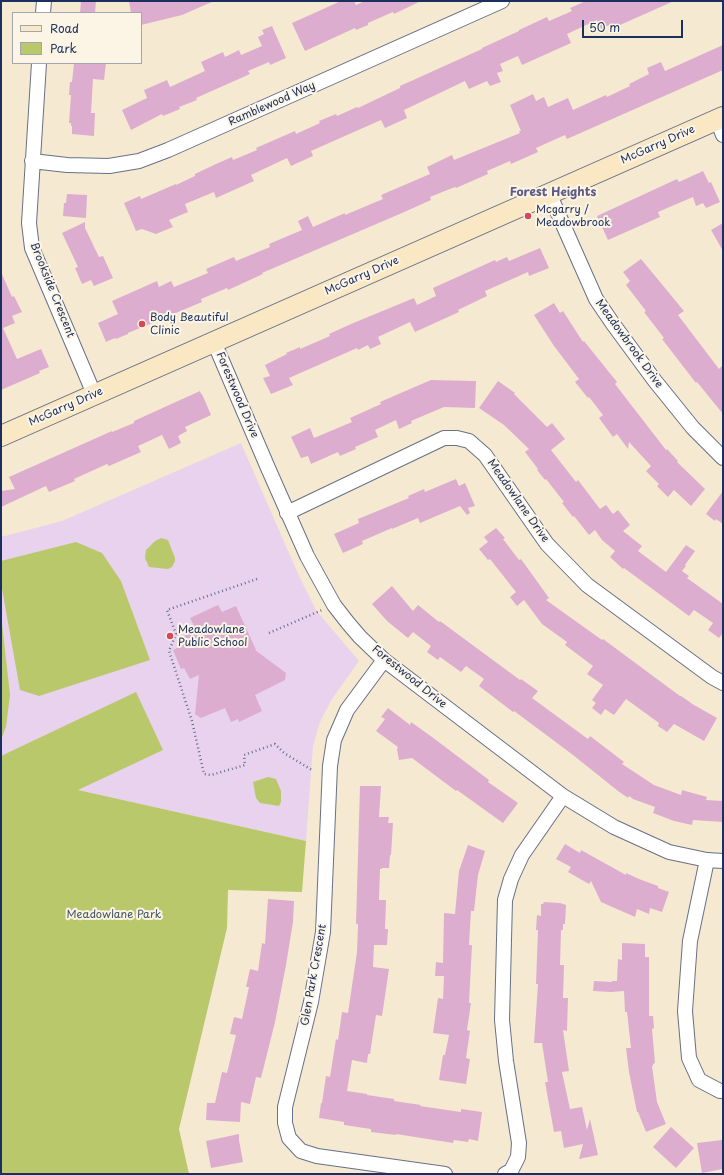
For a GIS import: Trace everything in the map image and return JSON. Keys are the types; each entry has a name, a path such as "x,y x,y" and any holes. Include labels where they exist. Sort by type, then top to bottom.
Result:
{"street":[{"path":"43,12 44,1"},
{"name":"Ramblewood Way","path":"32,161 67,165 109,166 139,161 182,144 502,1"},
{"name":"Brookside Crescent","path":"39,64 29,222 32,248 94,394"},
{"name":"McGarry Drive","path":"1,436 549,193 721,124"},
{"name":"Meadowbrook Drive","path":"549,193 596,299 655,381 692,428 723,458"},
{"name":"Forestwood Drive","path":"214,342 307,556 334,605 348,623 384,660 563,796 614,827 669,852 707,860 723,861"},
{"name":"Meadowlane Drive","path":"288,513 444,438 457,438 469,441 485,455 547,544 587,585 712,677 723,683"},
{"name":"Glen Park Crescent","path":"384,660 347,710 334,740 330,766 323,932 311,1002 285,1107 285,1123 289,1138 301,1151 306,1153 317,1156 445,1174"},
{"path":"505,1174 511,1171 518,1157 519,1143 506,1061 502,1020 505,900 511,879 522,855 563,796"},
{"path":"707,860 690,941 685,1011 689,1058 699,1080 720,1092 723,1091"}],"path":[{"path":"257,579 167,610 176,634 169,651 192,721 204,774 212,775 245,765 244,755 275,744 284,753 312,770"},
{"path":"269,633 334,605"}],"shaded area":[{"name":"Meadowlane Public School","path":"241,443 299,576 316,610 359,661 332,699 320,722 313,746 306,841 1,773 1,740 6,727 1,614 1,537 62,521"}],"green space":[{"path":"161,538 168,540 175,558 172,567 168,569 149,567 145,558 146,550 155,541"},
{"path":"76,542 102,553 121,581 150,660 39,696 20,690 1,583 1,561"},
{"path":"1,614 10,695 6,727 1,740"},
{"name":"Meadowlane Park","path":"136,692 163,750 78,790 306,841 302,892 228,890 227,928 179,1129 189,1174 1,1174 1,756"},
{"path":"268,777 276,779 281,791 281,802 279,806 260,803 256,798 253,782"}],"building":[{"path":"81,1 96,1 95,12 80,12"},
{"path":"129,1 214,1 182,15 142,25 142,12 131,12"},
{"path":"341,1 354,1 356,5 365,1 421,1 394,14 393,12 368,23 368,25 356,30 355,28 305,51 292,23"},
{"path":"586,1 674,1 611,29 609,25 601,29 597,20 567,34 571,43 522,65 518,56 500,64 503,71 497,73 501,82 490,86 487,81 469,89 465,81 404,110 407,118 385,128 381,120 311,151 313,156 291,166 287,158 251,175 254,181 216,198 214,192 185,204 188,212 169,220 173,227 156,234 142,229 136,231 124,203 140,196 141,199 176,185 195,176 195,174 232,157 233,160 295,131 296,134 320,123 319,121 336,114 337,116 357,107 358,108 400,88 400,86 482,49 547,17 549,21 572,11 570,8"},
{"path":"272,26 286,58 270,65 269,62 248,71 250,74 196,98 197,100 179,107 180,109 163,116 162,114 131,130 122,110 147,98 144,90 167,80 170,87 205,71 201,62 223,52 225,57 239,50 241,55 262,46 258,37 264,34 262,30"},
{"path":"723,45 723,70 567,139 565,135 536,148 538,152 511,164 510,161 487,171 488,174 456,188 455,187 430,197 431,200 262,273 263,274 228,290 227,288 201,299 202,302 106,342 98,323 118,314 112,301 157,281 159,287 171,281 174,287 208,273 206,269 234,257 236,261 270,247 269,244 302,230 298,221 308,216 313,227 345,213 345,215 383,199 381,195 430,174 427,167 452,155 454,160 520,133 519,131 521,131 510,105 533,94 536,101 544,97 548,107 568,98 573,110 606,95 607,97 630,86 629,84 649,74 647,68 661,62 665,71"},
{"path":"74,64 106,64 104,80 93,79 91,113 95,113 94,136 72,134 72,126 71,123 69,123 71,95 69,95 70,82 72,82"},
{"path":"703,171 709,183 711,182 720,202 706,208 703,203 696,206 693,197 658,212 660,217 608,240 597,216 677,179 679,182"},
{"path":"67,194 87,195 86,218 63,216 64,203 66,203"},
{"path":"85,222 85,228 99,257 103,256 113,278 94,286 91,280 82,284 75,268 78,267 62,233"},
{"path":"723,223 723,251 711,230"},
{"path":"540,248 549,268 529,276 528,272 485,291 487,296 458,310 459,312 415,332 410,322 378,337 381,344 370,349 368,345 358,350 357,348 289,378 293,385 271,394 263,378 270,376 265,365 287,354 286,353 300,347 300,349 330,336 329,334 351,324 414,298 417,305 436,296 433,288 495,260 496,262 507,257 509,261"},
{"path":"641,259 684,311 678,315 719,369 723,365 723,414 697,382 696,383 662,339 664,338 626,285 630,281 623,272"},
{"path":"1,272 12,297 14,296 22,312 12,316 15,323 3,328 17,359 41,349 49,367 39,371 40,373 1,390"},
{"path":"554,303 560,313 563,311 583,342 584,341 617,382 615,384 666,450 667,449 678,461 677,462 705,489 691,506 674,490 668,497 657,486 659,484 646,471 651,466 629,442 628,449 617,434 613,437 599,418 603,415 575,382 579,379 554,346 534,315"},
{"path":"431,380 476,381 475,408 444,407 411,421 412,423 399,429 396,420 375,430 378,437 355,447 356,449 340,456 338,452 311,464 308,456 301,458 291,437 310,428 314,438 352,422 350,418 381,404 380,402"},
{"path":"498,381 515,393 514,394 547,427 552,423 565,439 551,450 576,482 578,480 600,509 606,505 613,514 618,510 630,525 623,531 642,546 638,551 666,572 686,545 695,551 682,571 689,576 687,578 723,604 723,633 719,638 708,630 713,623 694,610 689,616 624,568 623,569 610,557 615,551 602,540 595,530 589,535 574,516 573,517 562,503 564,502 537,470 538,469 525,452 529,449 504,425 479,408"},
{"path":"200,391 211,415 185,427 187,431 178,436 181,443 169,449 162,435 138,446 141,452 109,466 107,464 74,479 75,481 49,492 46,486 1,507 1,491 15,489 9,477 112,431 134,423 134,421"},
{"path":"456,479 459,486 465,483 475,506 468,508 470,513 467,515 460,506 420,523 418,518 362,541 363,544 343,553 334,534 359,523 358,519 409,498 408,496 424,489 425,492"},
{"path":"723,491 723,524 716,519 715,521 706,514"},
{"path":"496,528 505,538 503,539 519,560 521,559 549,598 546,600 602,640 603,639 680,696 717,718 704,741 674,724 667,732 658,726 659,723 626,699 614,715 605,709 601,715 592,708 596,703 592,700 603,685 587,674 593,666 565,645 567,642 542,624 524,600 517,606 510,597 516,592 490,559 488,560 479,549 488,542 484,537"},
{"path":"392,586 413,611 418,605 439,622 440,621 520,680 521,679 538,691 532,698 588,739 590,736 624,762 622,764 654,785 681,795 682,790 707,797 706,800 723,801 723,822 693,820 692,825 674,821 653,813 655,807 633,799 629,796 628,798 618,791 573,755 479,686 484,679 466,666 461,672 440,657 438,660 427,652 431,646 413,632 408,638 387,621 372,604"},
{"path":"218,605 222,612 236,606 255,650 286,673 285,680 255,695 262,711 239,722 238,719 231,722 225,708 201,718 195,714 199,675 190,679 184,668 181,669 173,650 183,645 180,638 196,630 190,618"},
{"path":"388,708 410,725 411,722 432,737 489,780 488,782 518,803 503,823 457,790 456,791 412,758 399,760 398,747 376,731 385,719 381,717"},
{"path":"360,786 381,786 379,817 389,817 388,823 393,823 389,868 380,869 379,900 386,900 385,929 388,929 387,945 374,945 373,967 389,969 382,1016 376,1015 370,1054 368,1054 367,1063 352,1060 347,1091 394,1099 394,1101 421,1105 420,1106 461,1112 461,1109 482,1112 478,1141 469,1139 468,1142 454,1140 453,1143 396,1134 371,1132 371,1129 344,1125 344,1122 319,1118 326,1076 330,1077 342,1012 348,1013 357,952 358,924 356,924"},
{"path":"565,844 580,853 581,850 626,875 626,873 669,892 662,912 650,908 649,914 637,909 635,917 601,902 591,881 589,884 568,872 571,867 556,859"},
{"path":"468,845 485,851 478,875 474,911 471,911 469,945 472,945 469,1003 471,1003 467,1030 470,1031 466,1058 470,1059 466,1084 439,1080 443,1055 445,1055 449,1035 433,1033 438,998 443,999 444,976 435,976 436,962 443,963 444,913 455,914 459,871"},
{"path":"268,899 294,901 293,922 286,965 275,1022 261,1078 256,1077 250,1104 241,1102 240,1122 206,1120 207,1103 215,1103 222,1072 227,1073 236,1035 230,1034 234,1017 242,1019 249,987 246,987 250,969 258,971 262,943 265,944"},
{"path":"544,902 566,905 565,924 563,924 563,930 561,930 560,965 564,965 563,998 568,998 567,1031 563,1030 569,1071 562,1072 570,1109 582,1107 587,1130 590,1119 598,1155 579,1159 583,1144 564,1148 561,1131 554,1132 545,1082 548,1082 542,1043 534,1043 538,984 536,984 538,930 536,930 537,915 541,916 541,904"},
{"path":"622,943 645,944 645,957 649,957 649,1016 653,1016 654,1028 652,1029 655,1063 652,1066 657,1102 666,1124 646,1132 637,1112 629,1072 626,1048 631,1048 627,1012 625,1012 624,991 593,991 594,981 617,981 618,959 622,960"},
{"path":"671,1127 694,1148 676,1168 653,1147"},
{"path":"239,1134 243,1162 211,1168 206,1141"},
{"path":"722,1140 723,1169 702,1173 697,1143"}],"place":[{"name":"Mcgarry / Meadowbrook","path":"528,216"},
{"name":"Body Beautiful Clinic","path":"142,324"},
{"name":"Meadowlane Public School","path":"170,636"}],"district":[{"name":"Forest Heights","path":"553,193"}]}
